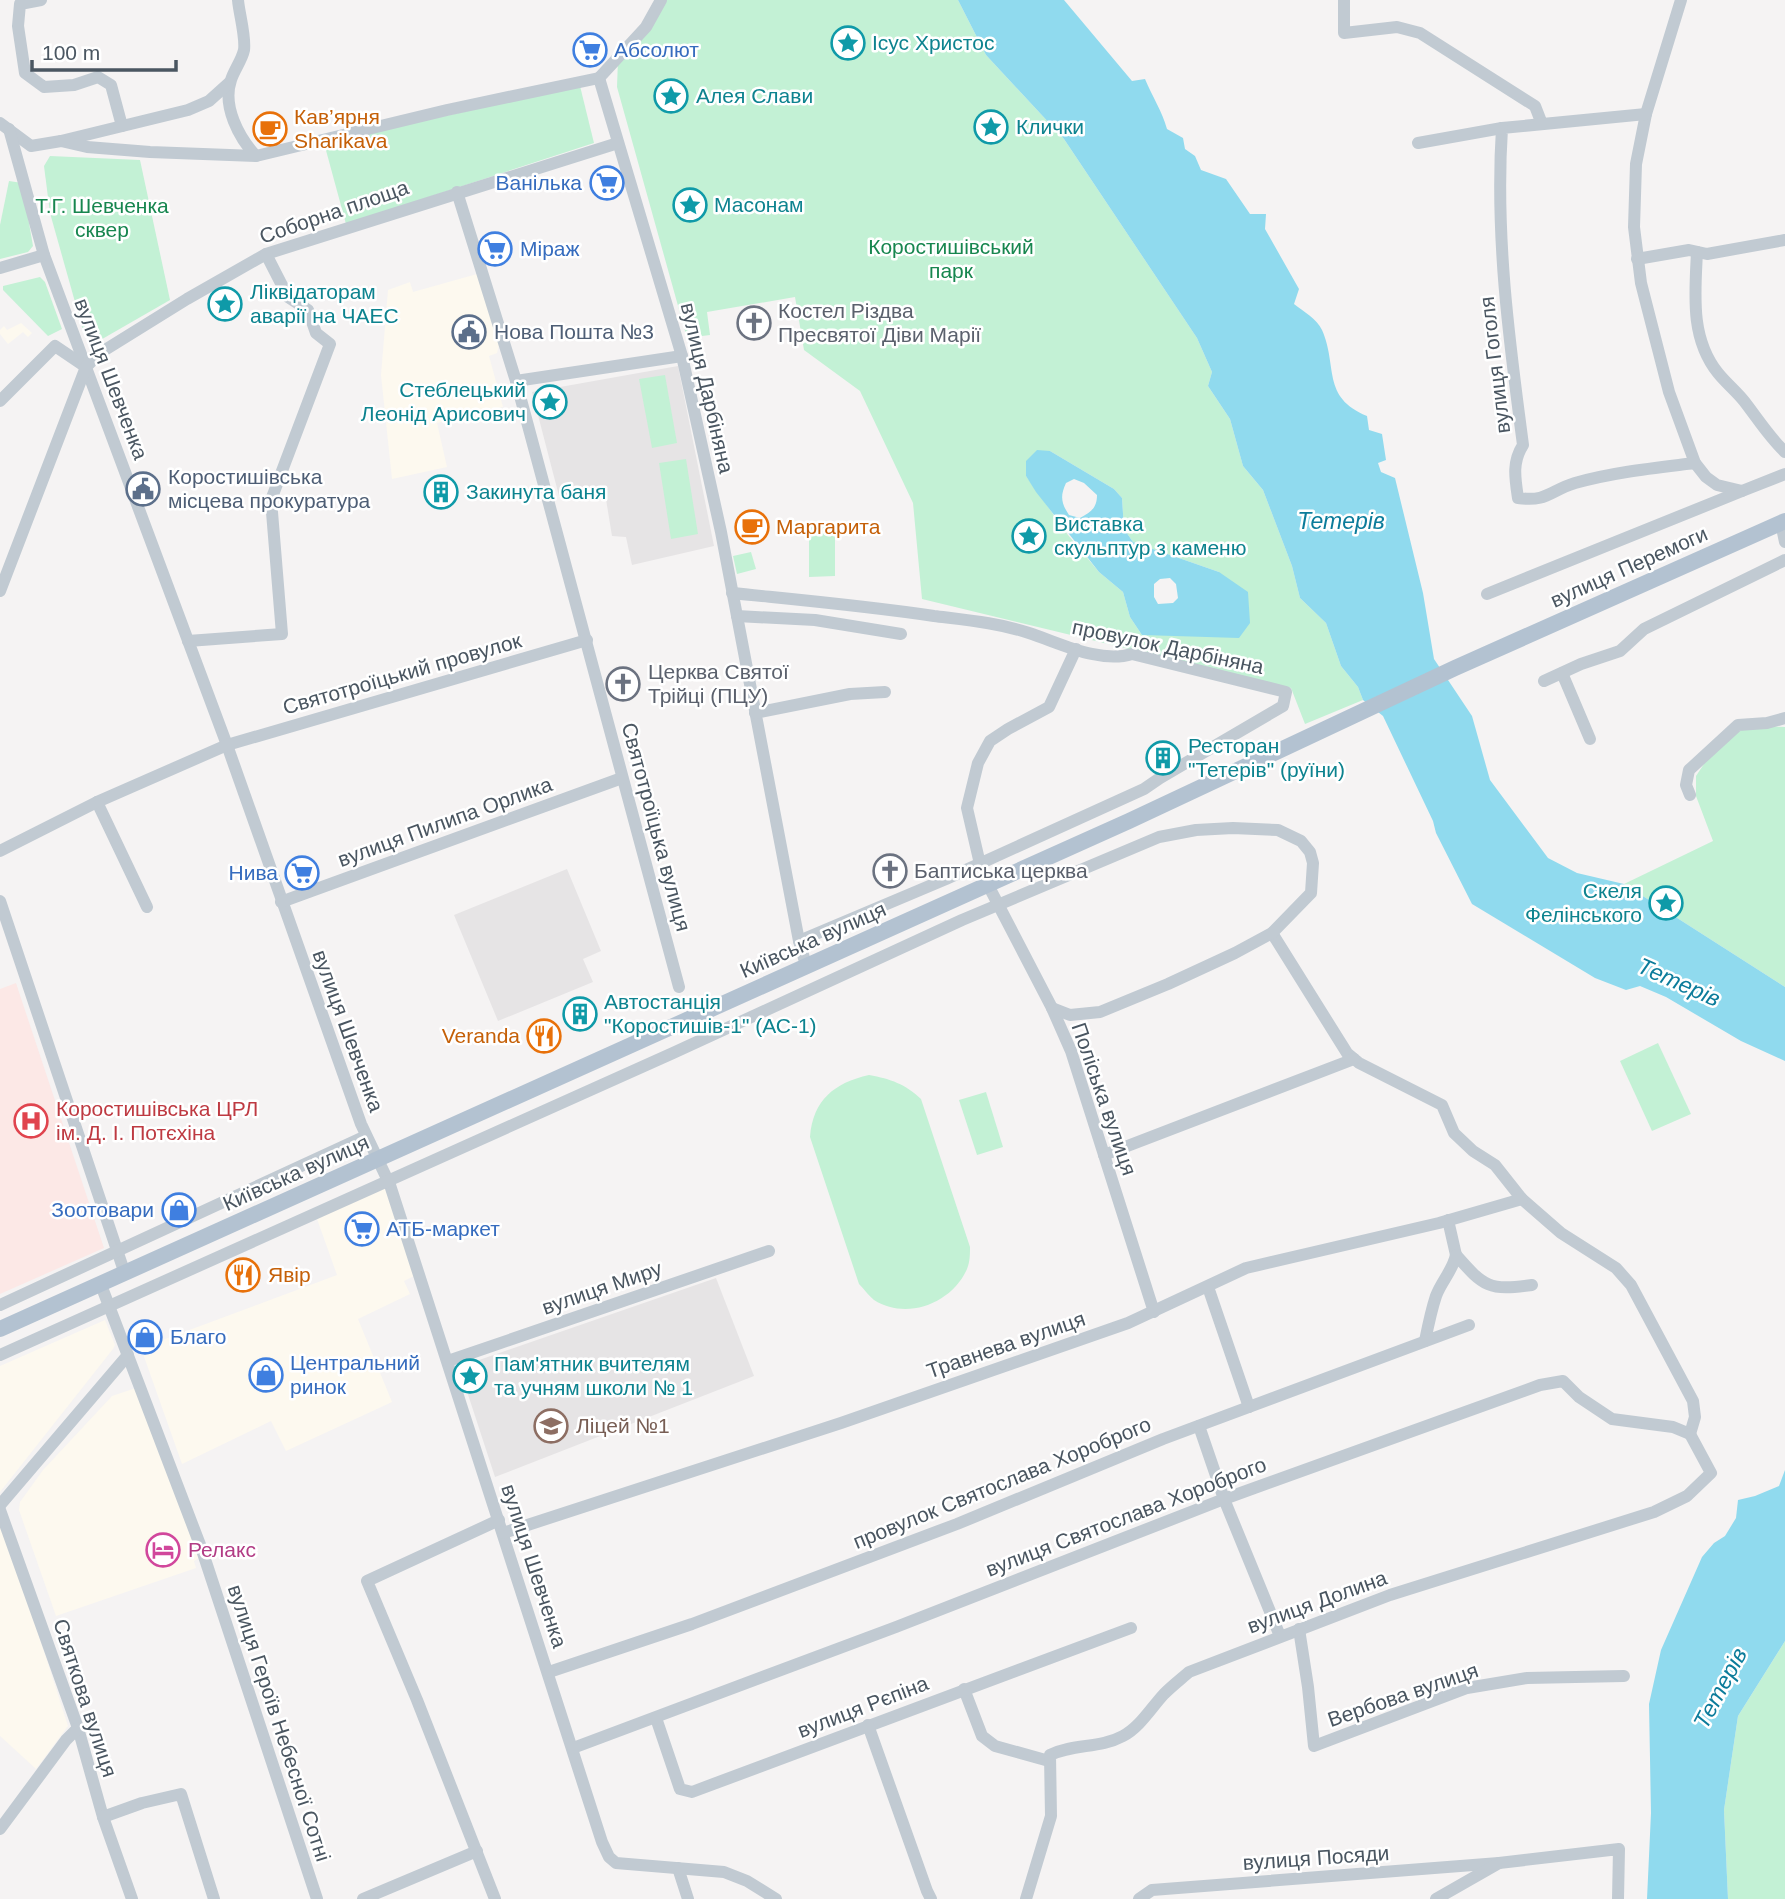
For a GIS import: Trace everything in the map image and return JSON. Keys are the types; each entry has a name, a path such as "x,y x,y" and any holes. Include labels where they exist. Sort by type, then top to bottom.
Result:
{"main road":[{"name":"вулиця Перемоги","path":"1335,723 1783,522"},
{"name":"Київська вулиця","path":"0,1329 1129,821 1335,723"}],"street":[{"path":"41,0 20,4 18,26 25,73 44,87 74,85 98,77 111,85 122,125"},
{"path":"4,126 31,146 188,110 209,101 229,83 244,49 237,0"},
{"path":"61,141 87,147 150,152 256,156 447,110 599,78 646,27 661,0"},
{"path":"1343,0 1344,33 1397,27 1420,33 1535,106 1542,124"},
{"path":"1681,0 1646,114 1636,164 1634,227 1637,259 1669,393 1695,463 1706,477 1717,485 1742,491"},
{"name":"вулиця Дарбіняна","path":"599,78 682,356 806,965"},
{"path":"229,83 234,121 243,142 256,156"},
{"path":"1418,143 1502,128 1646,114"},
{"name":"вулиця Шевченка","path":"4,126 44,255 227,745 366,1136 388,1181 602,1842 609,1857 616,1863 724,1872 747,1881 776,1899"},
{"name":"вулиця Гоголя","path":"1502,128 1498,181 1506,311 1523,445 1515,458 1518,498 1537,500 1573,484 1631,471 1695,463"},
{"name":"Соборна площа","path":"86,367 100,353 266,254 618,143"},
{"name":"Святотроїцька вулиця","path":"457,192 516,382 679,987"},
{"path":"1637,259 1689,250 1707,254 1785,240"},
{"path":"1697,252 1694,315 1704,347 1717,371 1785,452"},
{"path":"188,641 282,634 271,500 330,344 316,333 308,310 288,297 266,254"},
{"path":"0,268 44,255"},
{"path":"0,401 55,346 86,367 0,591"},
{"path":"516,382 682,356"},
{"name":"вулиця Перемоги","path":"1487,594 1785,474"},
{"name":"вулиця Перемоги","path":"1783,522 1785,541"},
{"path":"1544,681 1620,651 1644,629 1785,560"},
{"name":"провулок Дарбіняна","path":"732,593 985,622 1076,649 1119,658 1132,654 1286,691 1283,706 1144,789 980,863"},
{"path":"737,616 815,620 901,634"},
{"name":"Святотроїцький провулок","path":"0,851 97,802 227,745 587,640"},
{"path":"980,863 967,808 978,763 990,741 1049,707 1076,649"},
{"path":"1562,673 1590,738"},
{"path":"755,713 850,694 885,692"},
{"path":"1690,794 1686,785 1689,770 1738,725 1766,723 1785,718"},
{"name":"вулиця Пилипа Орлика","path":"281,902 622,778"},
{"path":"97,802 147,907"},
{"name":"Київська вулиця","path":"0,1355 962,920 1160,837 1196,830 1233,828 1278,830 1301,841 1310,852 1313,863 1311,893 1272,933"},
{"name":"Київська вулиця","path":"799,941 980,863"},
{"name":"Поліська вулиця","path":"987,883 1052,1008 1071,1051 1154,1312"},
{"path":"0,901 125,1274"},
{"path":"1052,1008 1070,1015 1100,1012 1202,968 1272,933 1347,1053 1443,1105 1454,1133 1473,1151 1495,1165 1522,1199 1561,1233 1616,1268 1631,1285 1693,1401 1695,1417 1690,1434"},
{"path":"1104,1155 1354,1059"},
{"path":"0,1305 366,1136"},
{"name":"Травнева вулиця","path":"503,1533 841,1423 1128,1323 1246,1268 1448,1220 1522,1199"},
{"path":"1426,1341 1436,1296 1454,1264 1456,1255 1448,1220"},
{"name":"вулиця Миру","path":"448,1361 769,1251"},
{"path":"1456,1255 1475,1276 1490,1285 1503,1289 1532,1285"},
{"name":"вулиця Героїв Небесної Сотні","path":"101,1285 202,1550 317,1899"},
{"path":"1208,1287 1249,1407"},
{"name":"провулок Святослава Хороброго","path":"549,1672 743,1605 957,1524 1199,1426 1469,1325"},
{"path":"0,1507 128,1355"},
{"name":"вулиця Святослава Хороброго","path":"573,1748 1224,1499 1540,1385 1563,1381 1578,1397 1612,1419 1673,1427 1690,1434"},
{"path":"1199,1426 1224,1499 1280,1636"},
{"name":"вулиця Долина","path":"1049,1761 1049,1755 1066,1747 1101,1745 1124,1736 1189,1672 1390,1595 1654,1513 1687,1496 1710,1473 1690,1434"},
{"name":"Святкова вулиця","path":"0,1507 78,1728 103,1817 132,1899"},
{"path":"495,1899 367,1581 499,1520"},
{"name":"вулиця Рєпіна","path":"656,1718 680,1789 692,1792 1131,1628"},
{"name":"Вербова вулиця","path":"1299,1629 1314,1746 1467,1688 1527,1678 1624,1676"},
{"path":"964,1689 982,1736 995,1746 1049,1761 1051,1816 1026,1899"},
{"path":"868,1725 932,1899"},
{"path":"0,1829 66,1740 78,1728"},
{"path":"103,1817 142,1803 181,1794 214,1899"},
{"name":"вулиця Посяди","path":"1139,1899 1152,1890 1499,1863 1619,1849 1618,1899"},
{"path":"363,1899 477,1851"},
{"path":"1436,1899 1499,1863"},
{"path":"678,1868 688,1899"}],"shaded area":[{"path":"477,274 499,345 497,353 489,356 503,407 437,423 447,467 392,479 381,375 388,290 410,282 413,292"},
{"path":"21,323 32,333 28,337 23,332 8,344 0,330 4,326 7,330"},
{"path":"678,366 714,546 632,565 626,537 612,536 604,487 559,496 532,392"},
{"path":"567,869 601,951 583,959 593,982 498,1021 454,915"},
{"name":"Коростишівська ЦРЛ ім. Д. І. Потєхіна","path":"16,983 104,1248 0,1294 0,989"},
{"name":"Центральний ринок","path":"386,1187 416,1275 404,1281 410,1294 358,1319 392,1402 286,1451 271,1421 182,1464 141,1348 337,1275 316,1216"},
{"name":"Ліцей №1","path":"716,1278 754,1376 495,1477 459,1367"},
{"path":"105,1320 115,1345 113,1349 0,1492 0,1366"},
{"path":"136,1388 199,1558 194,1561 196,1568 56,1616 19,1510 20,1502 43,1470 112,1396"},
{"path":"2,1521 68,1726 36,1769 0,1736"}],"green space":[{"name":"Коростишівський парк","path":"661,0 958,0 986,55 1064,139 1197,338 1212,372 1208,386 1230,419 1243,466 1263,490 1292,566 1300,598 1326,623 1341,666 1358,687 1363,700 1305,724 1291,688 922,599 913,503 860,391 804,350 795,297 707,312 710,335 687,338 617,87 618,59","holes":["1050,451 1114,489 1122,498 1124,529 1133,542 1219,572 1183,635 1142,635 1130,617 1123,592 1099,572 1068,535 1026,476"]},
{"path":"580,86 594,143 346,224 324,143"},
{"name":"Т.Г. Шевченка сквер","path":"50,156 140,160 170,300 97,342 84,334 50,213 44,166"},
{"path":"9,181 22,183 33,246 28,252 0,259 0,225"},
{"path":"40,277 45,282 62,329 48,336 3,290 3,286"},
{"path":"665,375 677,443 652,448 639,379"},
{"path":"686,459 698,534 671,539 659,463"},
{"path":"809,526 835,526 835,576 809,577"},
{"path":"751,552 756,569 737,574 733,556"},
{"path":"1785,727 1785,987 1624,884 1713,841 1696,796 1696,776 1708,758 1742,729"},
{"path":"1658,1043 1691,1114 1652,1131 1620,1061"},
{"path":"869,1075 897,1083 921,1099 970,1247 967,1269 951,1291 927,1305 914,1308 887,1306 874,1300 859,1284 810,1137 816,1113 828,1095 845,1083"},
{"path":"986,1092 1003,1147 977,1155 959,1100"},
{"path":"1785,1641 1785,1899 1728,1899 1724,1810 1738,1716"}],"water":[{"name":"Тетерів","path":"958,0 1064,0 1132,81 1145,79 1167,129 1183,138 1185,149 1195,156 1201,170 1226,179 1250,214 1266,214 1265,229 1299,289 1294,304 1322,330 1337,390 1343,400 1367,416 1369,430 1382,434 1386,460 1378,463 1381,472 1395,478 1423,593 1434,659 1472,716 1490,780 1548,858 1577,873 1624,884 1785,987 1785,1061 1741,1041 1666,997 1640,986 1626,990 1595,978 1472,904 1436,833 1433,821 1383,716 1363,700 1358,687 1341,666 1326,623 1300,598 1292,566 1263,490 1243,466 1230,419 1208,386 1212,372 1197,338 1064,139 986,55"},
{"path":"1037,450 1050,451 1114,489 1122,498 1124,529 1133,542 1219,572 1248,592 1250,623 1239,638 1142,635 1130,617 1123,592 1099,572 1036,492 1026,476 1026,461","holes":["1074,479 1084,483 1097,495 1093,509 1080,518 1069,515 1062,499 1066,483","1170,578 1176,584 1178,598 1173,603 1158,604 1154,597 1154,584 1160,579"]},
{"name":"Тетерів","path":"1785,1470 1785,1641 1738,1716 1724,1810 1728,1899 1647,1899 1651,1813 1649,1704 1661,1650 1702,1557 1714,1543 1725,1536 1736,1518 1738,1500 1779,1486"}],"place":[{"name":"Ісус Христос","path":"848,43"},
{"name":"Абсолют","path":"590,50"},
{"name":"Алея Слави","path":"671,96"},
{"name":"Клички","path":"991,127"},
{"name":"Кав’ярня Sharikava","path":"270,129"},
{"name":"Ванілька","path":"607,183"},
{"name":"Масонам","path":"690,205"},
{"name":"Міраж","path":"495,249"},
{"name":"Ліквідаторам аварії на ЧАЕС","path":"225,304"},
{"name":"Костел Різдва Пресвятої Діви Марії","path":"754,323"},
{"name":"Нова Пошта №3","path":"469,332"},
{"name":"Стеблецький Леонід Арисович","path":"550,402"},
{"name":"Коростишівська місцева прокуратура","path":"143,489"},
{"name":"Закинута баня","path":"441,492"},
{"name":"Маргарита","path":"752,527"},
{"name":"Виставка скульптур з каменю","path":"1029,536"},
{"name":"Церква Святої Трійці (ПЦУ)","path":"623,684"},
{"name":"Ресторан \"Тетерів\" (руїни)","path":"1163,758"},
{"name":"Баптиська церква","path":"890,871"},
{"name":"Нива","path":"302,873"},
{"name":"Скеля Фелінського","path":"1666,903"},
{"name":"Автостанція \"Коростишів-1\" (АС-1)","path":"580,1014"},
{"name":"Veranda","path":"544,1036"},
{"name":"Коростишівська ЦРЛ ім. Д. І. Потєхіна","path":"31,1121"},
{"name":"Зоотовари","path":"179,1210"},
{"name":"АТБ-маркет","path":"362,1229"},
{"name":"Явір","path":"243,1275"},
{"name":"Благо","path":"145,1337"},
{"name":"Центральний ринок","path":"266,1375"},
{"name":"Пам'ятник вчителям та учням школи № 1","path":"470,1376"},
{"name":"Ліцей №1","path":"551,1426"},
{"name":"Релакс","path":"163,1550"}]}
